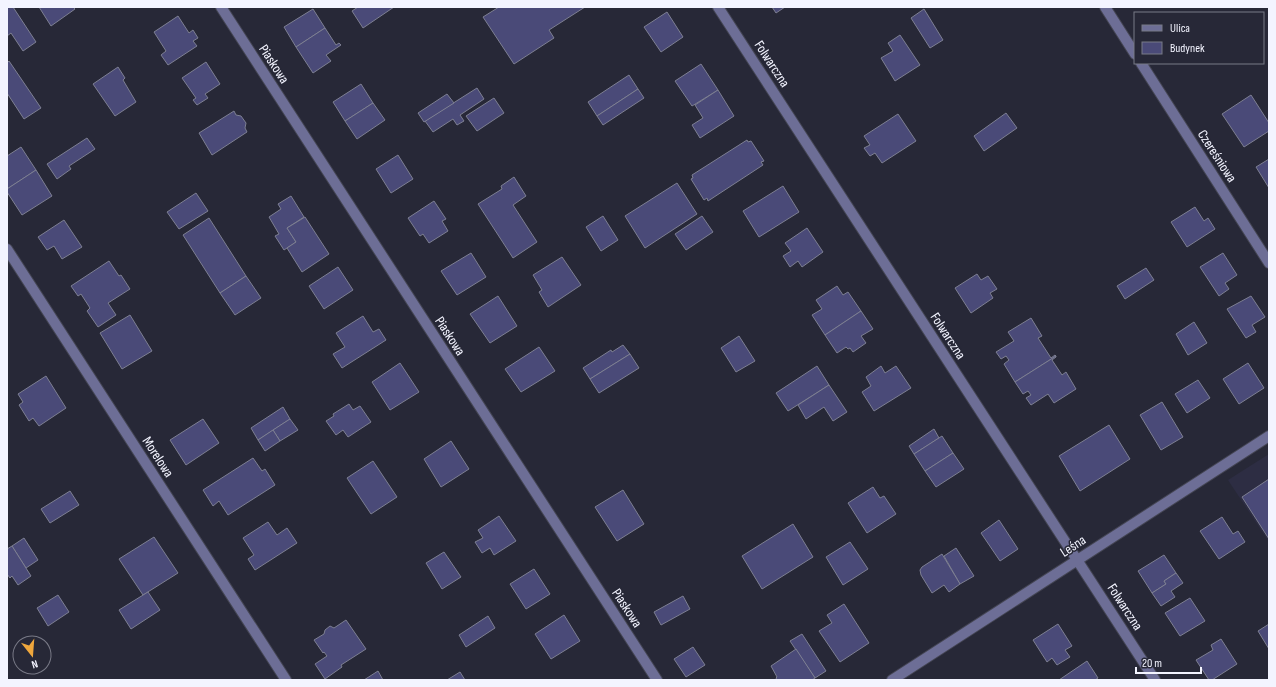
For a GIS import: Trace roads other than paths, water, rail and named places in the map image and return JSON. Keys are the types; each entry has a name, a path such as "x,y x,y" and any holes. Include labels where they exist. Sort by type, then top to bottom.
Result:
{"street":[{"name":"Piaskowa","path":"221,7 657,680"},
{"name":"Folwarczna","path":"718,7 1155,680"},
{"path":"1105,7 1134,52"},
{"name":"Czereśniowa","path":"1142,64 1269,263"},
{"name":"Morelowa","path":"7,249 286,680"},
{"name":"Leśna","path":"892,680 1269,436"}]}
